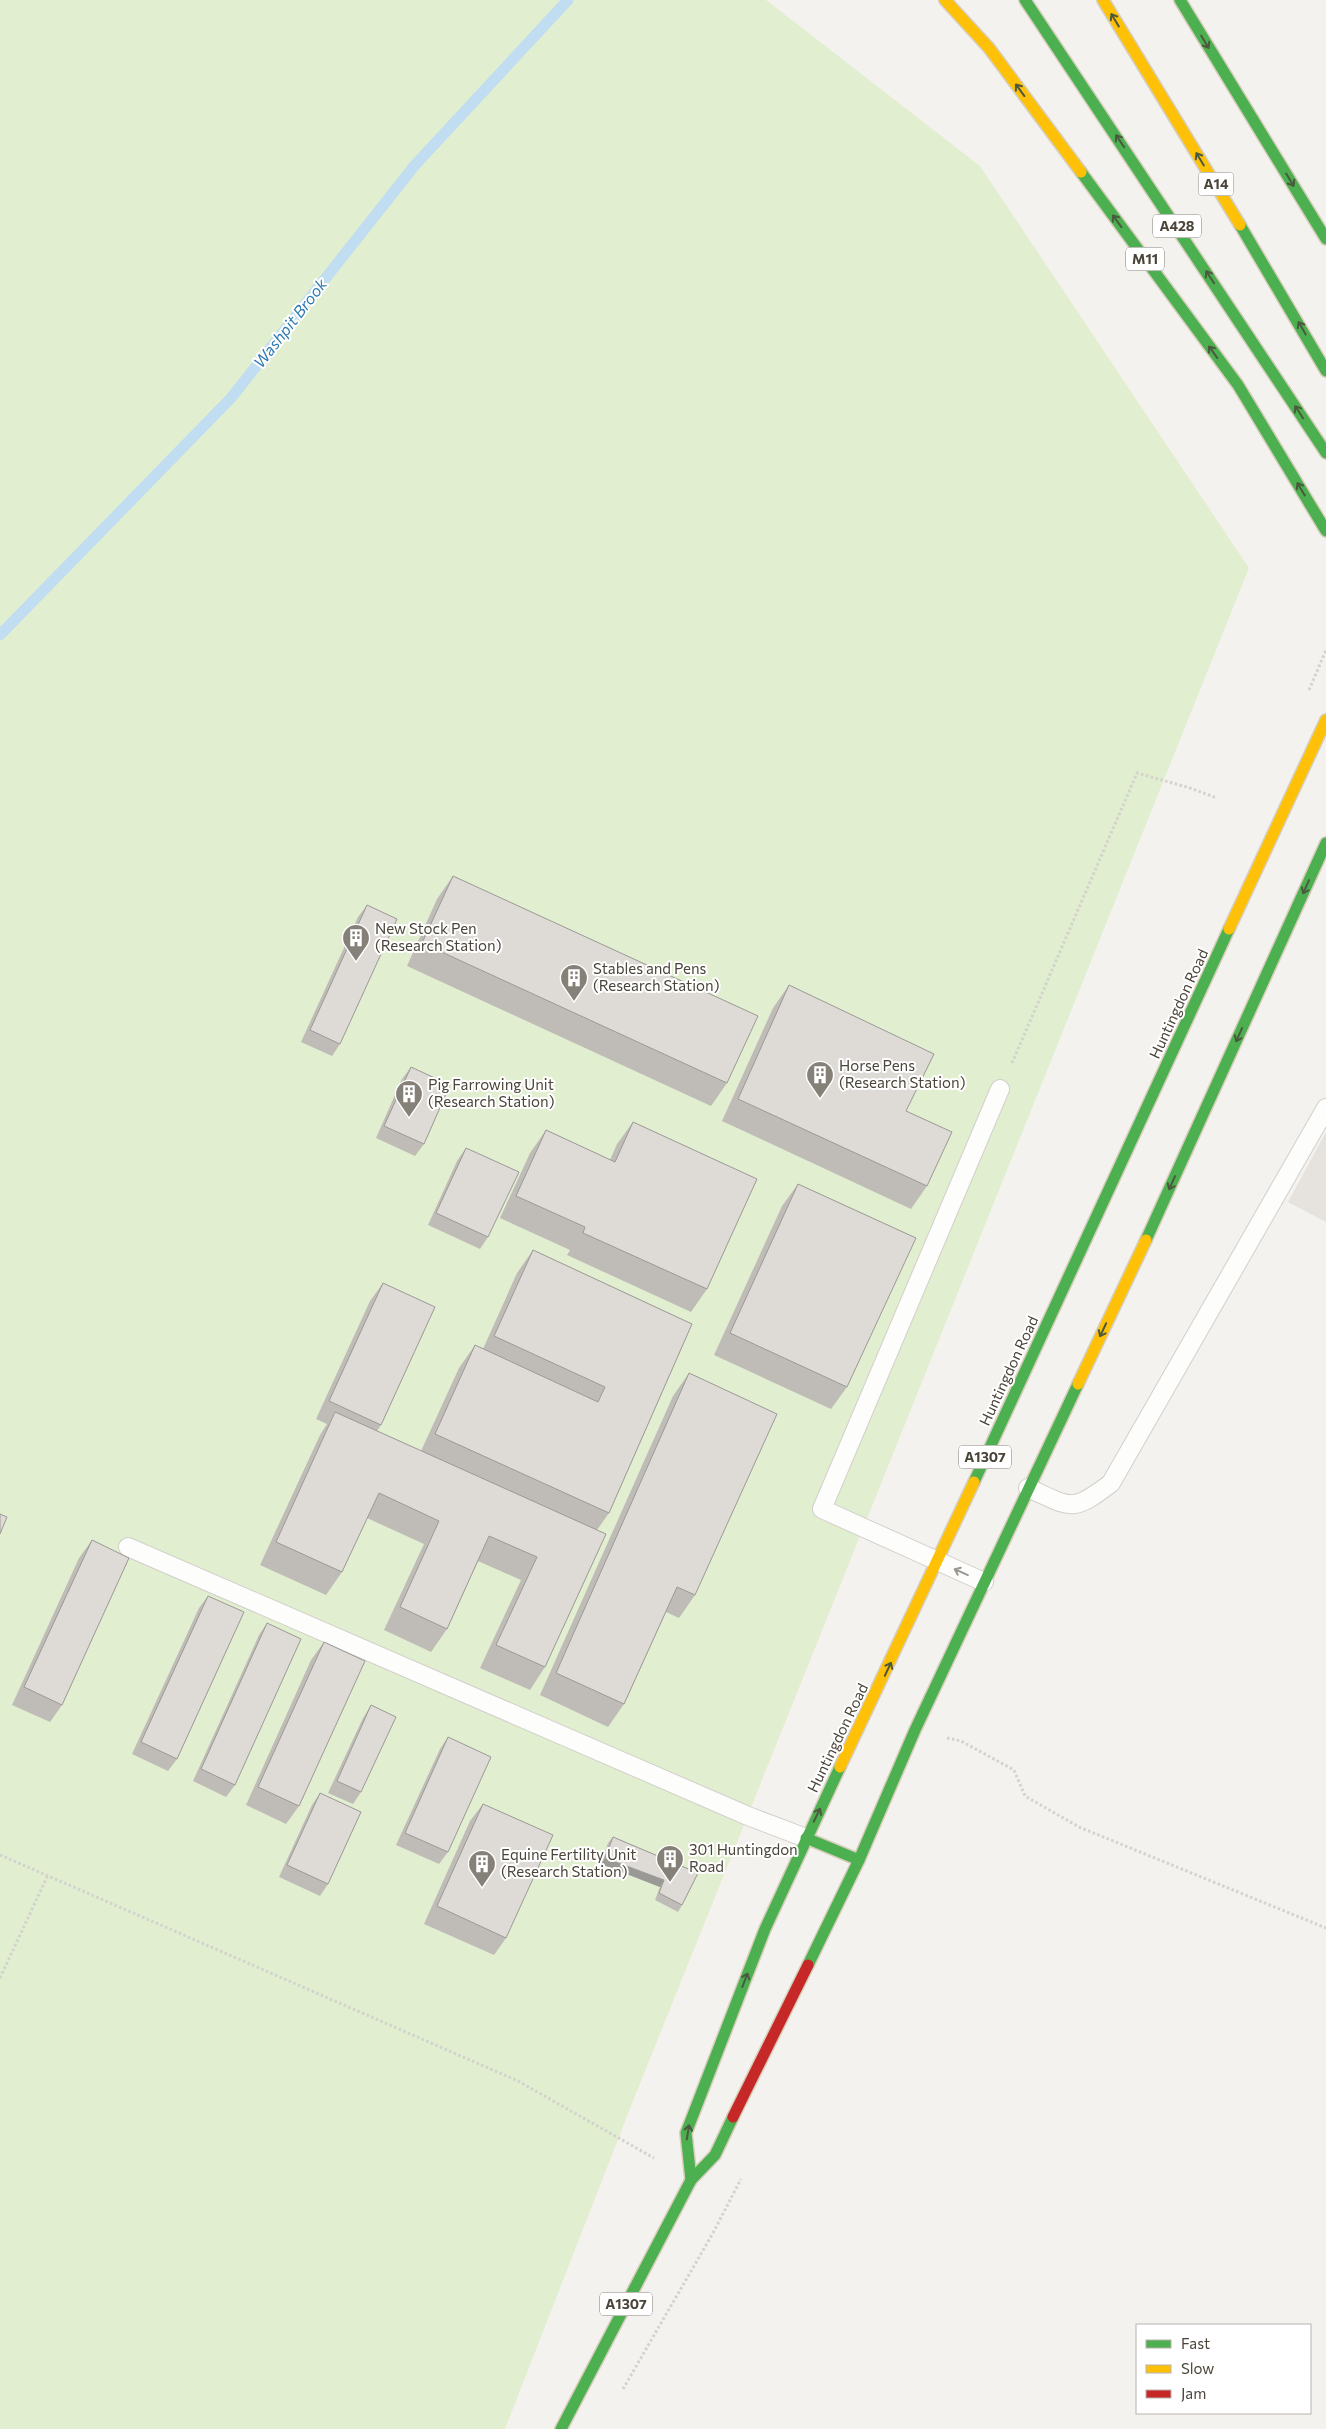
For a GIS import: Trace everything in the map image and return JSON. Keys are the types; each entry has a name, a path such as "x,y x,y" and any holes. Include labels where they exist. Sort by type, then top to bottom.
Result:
{"main road":[{"name":"M11","path":"945,0 989,48 1238,385 1326,530"},
{"name":"A428","path":"1025,0 1326,453"},
{"name":"A14","path":"1103,0 1263,262 1326,371"},
{"path":"1180,0 1326,239"},
{"name":"Huntingdon Road","path":"691,2180 686,2133 765,1929 806,1838 880,1685 1326,720"},
{"name":"A1307","path":"562,2429 691,2180 715,2155 858,1860 915,1730 1166,1199 1326,843"},
{"path":"806,1838 858,1860"}],"lane":[{"path":"984,1582 822,1509 1000,1089"},
{"path":"1028,1488 1067,1506 1088,1500 1111,1483 1326,1108"},
{"path":"128,1547 730,1808 806,1838"}],"path":[{"path":"1000,1089 1137,773 1217,798"},
{"path":"915,1730 960,1741 1014,1770 1025,1796 1079,1827 1326,1928"},
{"path":"0,1855 518,2081 691,2180"},
{"path":"0,1978 47,1877"},
{"path":"620,2395 713,2233 744,2174"}],"shaded area":[{"path":"1326,1132 1326,1222 1288,1202"}],"green space":[{"path":"0,0 766,0 980,166 1249,568 633,2101 505,2429 0,2429"}],"building":[{"name":"Stables and Pens (Research Station)","path":"453,876 758,1016 727,1083 422,943"},
{"name":"New Stock Pen (Research Station)","path":"367,905 397,919 340,1044 310,1030"},
{"name":"Horse Pens (Research Station)","path":"789,985 934,1054 906,1111 952,1132 927,1186 738,1099"},
{"name":"Pig Farrowing Unit (Research Station)","path":"411,1067 450,1085 424,1144 384,1126"},
{"path":"633,1122 757,1179 707,1289 583,1233 585,1227 516,1196 546,1130 615,1162"},
{"path":"466,1148 519,1172 488,1237 436,1213"},
{"path":"798,1184 916,1238 847,1387 730,1333"},
{"path":"533,1250 692,1324 609,1513 435,1434 475,1345 598,1402 605,1387 494,1336"},
{"path":"383,1283 435,1307 381,1425 329,1401"},
{"path":"689,1373 777,1414 695,1595 677,1587 624,1704 556,1673"},
{"path":"335,1412 606,1534 545,1667 496,1645 537,1557 489,1536 447,1629 400,1607 439,1521 379,1493 342,1572 276,1542"},
{"path":"0,1514 7,1517 0,1534"},
{"path":"92,1540 129,1558 62,1705 24,1687"},
{"path":"208,1596 244,1612 177,1759 141,1742"},
{"path":"267,1623 301,1639 235,1785 201,1769"},
{"path":"324,1642 365,1661 299,1806 258,1787"},
{"path":"371,1705 396,1717 361,1792 337,1781"},
{"path":"448,1737 491,1757 448,1852 405,1833"},
{"path":"320,1793 361,1812 328,1884 287,1865"},
{"name":"Equine Fertility Unit (Research Station)","path":"483,1804 553,1835 506,1938 437,1906"},
{"path":"613,1837 698,1873 682,1905 659,1893 664,1880 605,1858"}],"waterway":[{"name":"Washpit Brook","path":"0,635 231,398 415,165 568,0"}],"traffic: fast":[{"path":"1025,0 1326,453"},
{"path":"1180,0 1326,239"},
{"path":"1081,172 1238,385 1326,531"},
{"path":"1240,225 1326,371"},
{"path":"1146,1240 1326,843"},
{"path":"974,1482 1229,929"},
{"path":"808,1965 859,1860 915,1730 1078,1384"},
{"path":"691,2180 686,2133 765,1929 840,1767"},
{"path":"806,1838 859,1860"},
{"path":"561,2429 691,2180 715,2155 733,2117"}],"traffic: slow":[{"path":"945,0 989,48 1081,172"},
{"path":"1103,0 1240,225"},
{"path":"1229,929 1326,720"},
{"path":"1078,1384 1146,1240"},
{"path":"840,1767 974,1482"}],"traffic: jam":[{"path":"733,2117 808,1965"}],"place":[{"name":"New Stock Pen (Research Station)","path":"356,962"},
{"name":"Stables and Pens (Research Station)","path":"574,1002"},
{"name":"Horse Pens (Research Station)","path":"820,1099"},
{"name":"Pig Farrowing Unit (Research Station)","path":"409,1118"},
{"name":"301 Huntingdon Road","path":"670,1883"},
{"name":"Equine Fertility Unit (Research Station)","path":"482,1888"}]}
